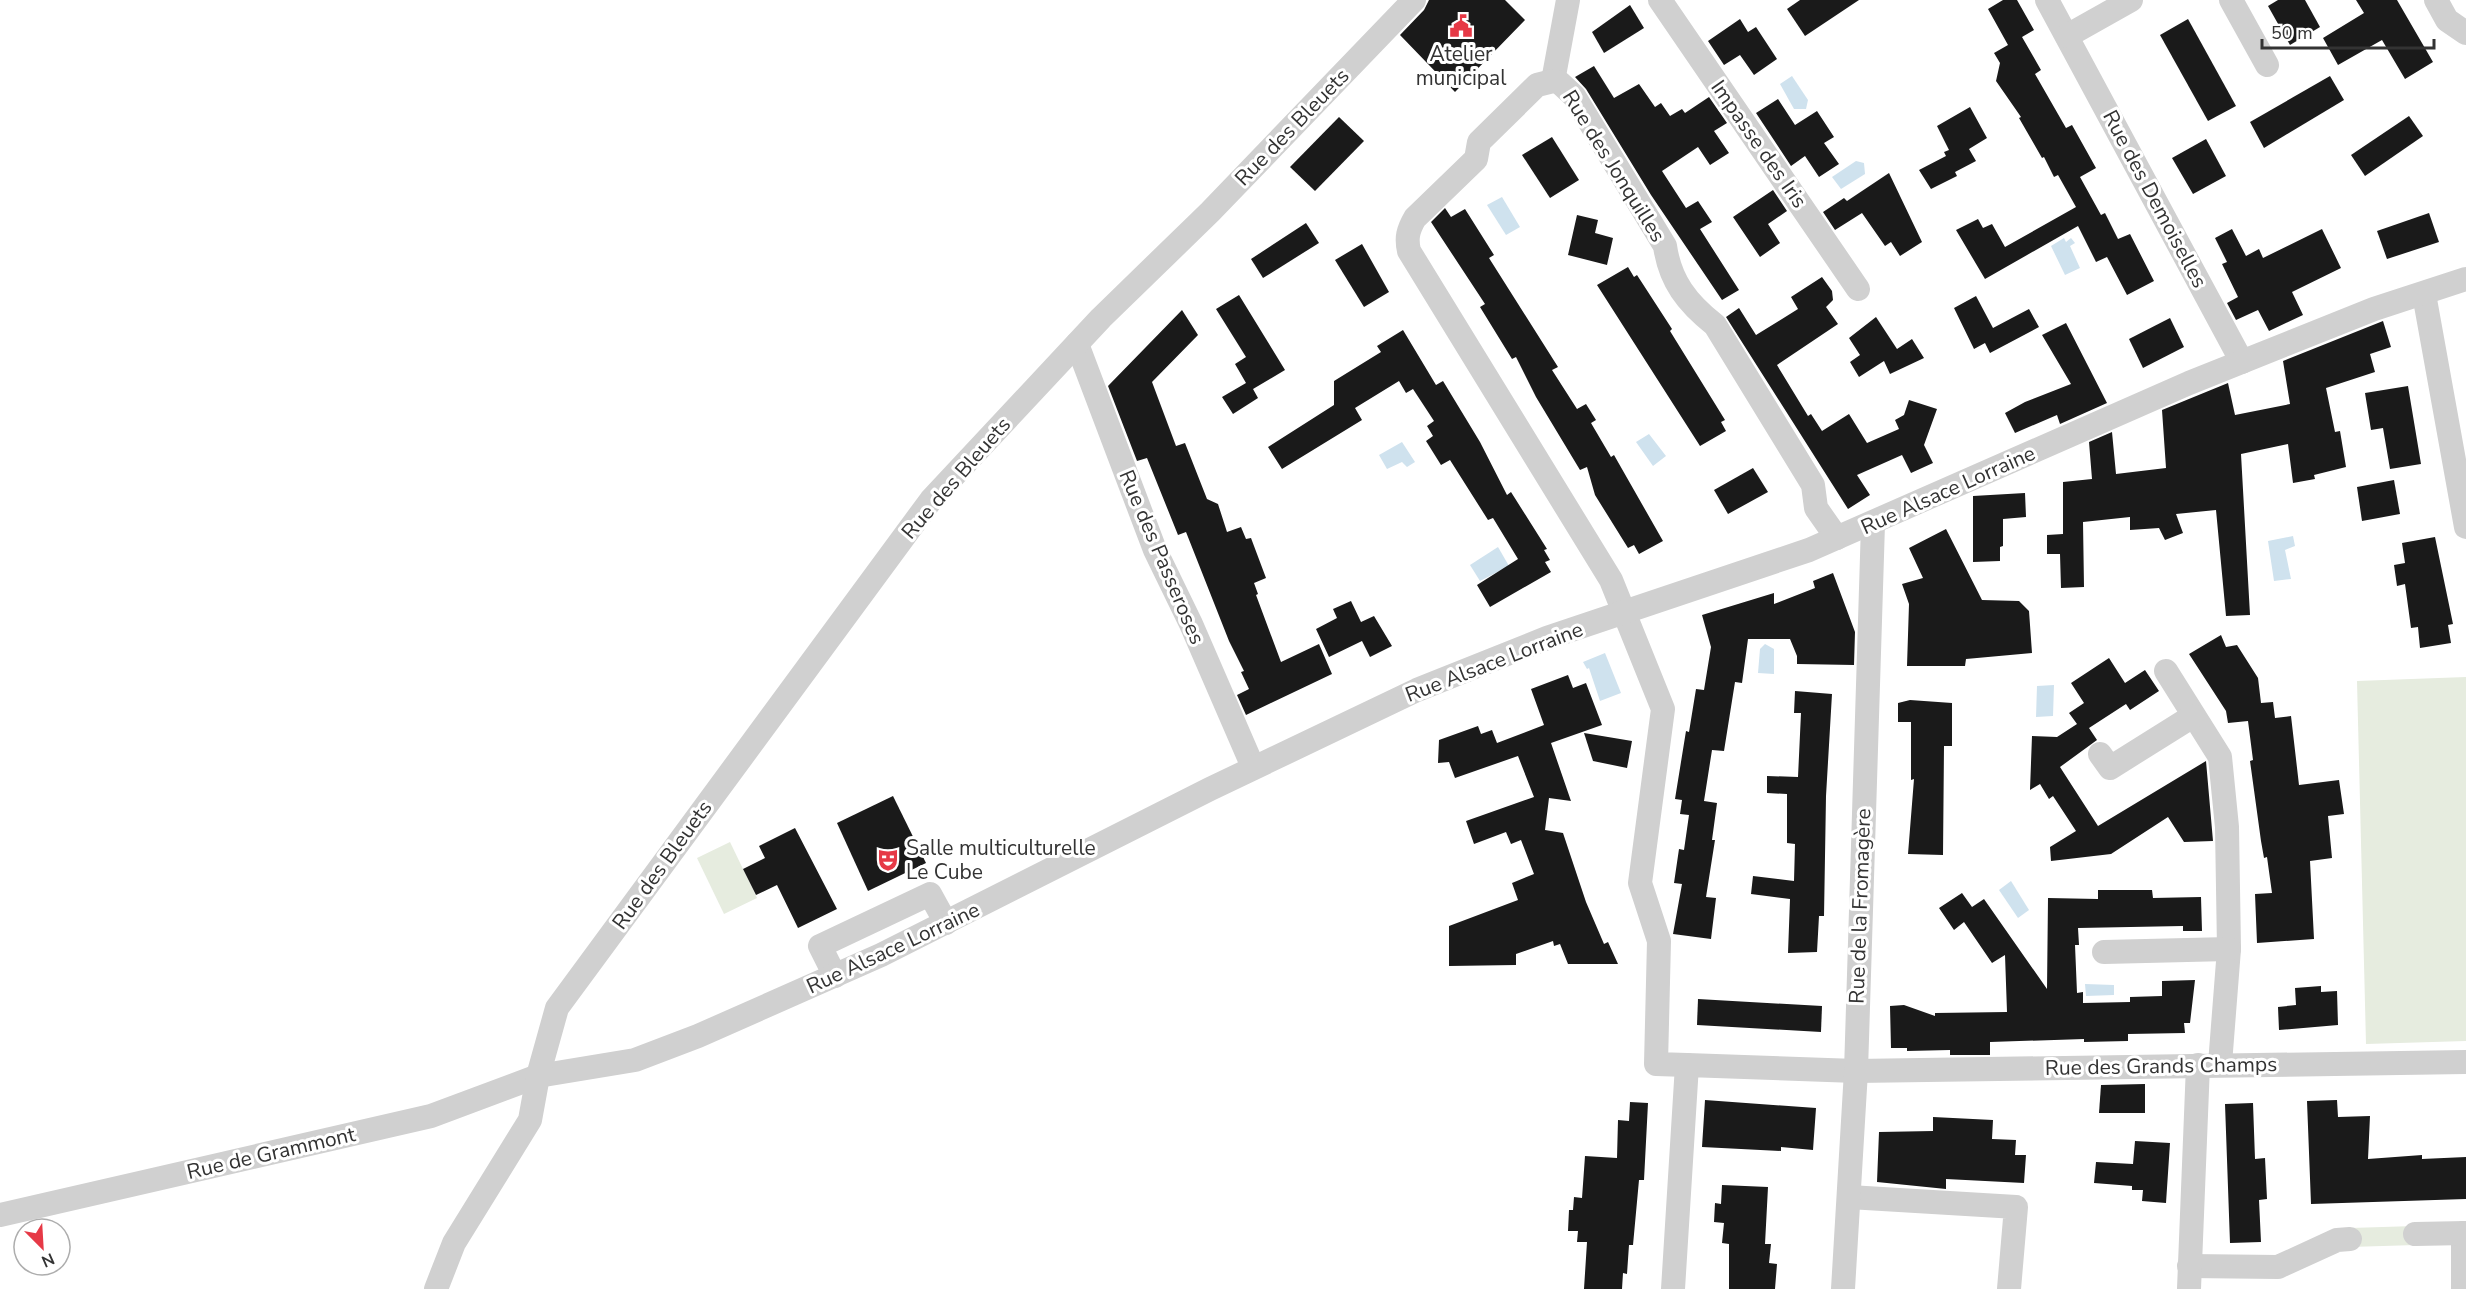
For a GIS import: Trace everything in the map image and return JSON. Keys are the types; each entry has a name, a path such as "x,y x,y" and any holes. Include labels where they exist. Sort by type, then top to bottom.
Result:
{"street":[{"name":"Rue des Bleuets","path":"436,1289 454,1243 530,1120 538,1076 557,1008 931,500 1077,344 1210,212 1414,0"},
{"path":"1553,81 1568,0"},
{"name":"Impasse des Iris","path":"1660,0 1858,289"},
{"name":"Rue des Demoiselles","path":"2047,0 2242,362"},
{"path":"2067,36 2131,0"},
{"path":"2231,0 2267,65"},
{"path":"2436,0 2447,20 2466,33"},
{"name":"Rue des Jonquilles","path":"1625,613 1611,580 1409,251 1407,241 1408,230 1415,218 1476,159 1479,142 1537,85 1553,81 1560,83 1574,96 1665,246 1669,269 1695,310 1715,325 1813,485 1816,508 1837,538"},
{"name":"Rue Alsace Lorraine","path":"538,1076 635,1060 698,1036 835,976 946,923 1253,767 1417,690 1547,638 1769,566 1873,524 2242,362 2374,309 2466,279"},
{"path":"2424,294 2466,527"},
{"name":"Rue des Passeroses","path":"1077,344 1155,550 1191,624 1253,767"},
{"name":"Rue de la Fromagère","path":"1843,1289 1856,1071 1873,524"},
{"name":"Rue des Grands Champs","path":"1625,613 1663,709 1640,883 1659,941 1656,1064 1856,1071 2466,1062"},
{"path":"2166,671 2220,757 2227,827 2229,949 2209,1065 2189,1277 2278,1267 2337,1240 2350,1239"},
{"path":"2100,754 2110,768 2193,716"},
{"path":"835,976 820,946 930,894 946,923"},
{"path":"2104,952 2229,949"},
{"path":"1673,1289 1687,1065"},
{"name":"Rue de Grammont","path":"0,1215 431,1116 538,1076"},
{"path":"1849,1197 2016,1207 2009,1289"},
{"path":"2415,1234 2464,1233 2463,1289"}],"shaded area":[{"path":"2466,677 2466,1041 2366,1044 2357,681"},
{"path":"730,842 757,898 724,914 697,858"},
{"path":"2415,1226 2416,1245 2350,1247 2350,1228"}],"water":[{"path":"1792,76 1808,100 1806,109 1794,109 1780,84"},
{"path":"1856,161 1864,163 1865,174 1841,189 1832,177"},
{"path":"1502,197 1520,227 1506,235 1487,205"},
{"path":"2064,238 2066,242 2071,238 2075,243 2070,246 2080,268 2065,275 2051,246"},
{"path":"1649,434 1666,456 1653,466 1636,442"},
{"path":"1402,442 1415,462 1407,467 1402,462 1387,469 1379,455"},
{"path":"2293,536 2295,546 2285,550 2291,579 2274,581 2268,541"},
{"path":"1498,547 1509,566 1480,581 1470,565"},
{"path":"1765,644 1774,649 1774,674 1758,673 1760,649"},
{"path":"1605,653 1621,693 1600,701 1589,668 1587,669 1583,662"},
{"path":"2054,685 2053,716 2036,717 2037,686"},
{"path":"2011,881 2029,910 2018,918 1999,890"},
{"path":"2085,984 2114,985 2114,995 2086,996"}],"building":[{"path":"1429,0 1505,0 1525,20 1455,92 1400,35 1424,10"},
{"path":"1800,0 1859,0 1805,36 1787,9"},
{"path":"2003,0 2017,0 2034,30 2022,37 2041,70 2035,74 2066,128 2072,125 2096,168 2080,177 2101,215 2105,213 2118,239 2130,234 2154,281 2127,295 2107,257 2096,262 2078,226 1985,279 1956,230 1978,219 1983,228 1992,224 2005,247 2076,207 2058,175 2054,177 2019,118 2021,117 1996,81 2000,63 1994,53 2008,45 1988,9"},
{"path":"2278,0 2305,0 2320,27 2290,45 2268,6"},
{"path":"2356,0 2397,0 2433,62 2405,79 2382,40 2338,65 2323,38 2364,13"},
{"path":"1630,5 1644,28 1604,53 1592,32"},
{"path":"1740,19 1748,32 1756,27 1777,59 1754,75 1740,55 1724,65 1708,41"},
{"path":"2188,19 2236,106 2208,121 2160,35"},
{"path":"1594,66 1614,98 1639,84 1655,107 1661,103 1670,116 1682,109 1685,113 1709,97 1727,123 1714,131 1729,153 1710,165 1698,147 1662,171 1686,208 1698,201 1712,222 1700,229 1739,290 1722,300 1651,195 1586,89 1575,77"},
{"path":"2330,76 2344,100 2264,148 2250,122"},
{"path":"1778,99 1795,125 1817,111 1834,137 1824,143 1839,164 1819,177 1805,156 1791,166 1756,113"},
{"path":"1970,107 1987,138 1969,149 1976,161 1955,172 1957,176 1931,189 1919,170 1946,156 1944,152 1949,150 1937,126"},
{"path":"2409,116 2423,136 2365,176 2351,155"},
{"path":"1339,117 1364,141 1315,191 1290,167"},
{"path":"1552,137 1579,180 1550,198 1522,155"},
{"path":"2206,139 2226,176 2193,194 2172,158"},
{"path":"1889,173 1922,242 1900,256 1891,242 1885,246 1862,213 1835,230 1823,212 1844,198 1847,201"},
{"path":"1773,190 1787,211 1768,224 1780,243 1760,257 1733,217"},
{"path":"1445,208 1451,217 1465,209 1494,255 1489,258 1558,367 1552,370 1577,409 1586,404 1596,420 1591,423 1611,457 1614,455 1663,541 1639,554 1634,545 1628,548 1595,495 1587,467 1580,470 1536,397 1516,357 1512,359 1480,307 1485,304 1431,222"},
{"path":"2429,213 2439,242 2387,259 2377,231"},
{"path":"1577,215 1598,220 1595,233 1613,238 1607,265 1568,255"},
{"path":"1306,223 1319,243 1263,278 1251,259"},
{"path":"2232,229 2246,256 2259,249 2263,258 2322,229 2341,268 2292,292 2303,315 2269,331 2258,310 2236,320 2227,303 2238,297 2222,264 2227,262 2215,238"},
{"path":"1362,244 1389,292 1364,307 1335,260"},
{"path":"1628,267 1634,277 1637,275 1672,329 1670,331 1725,420 1721,422 1726,431 1700,446 1597,285"},
{"path":"1822,277 1832,291 1833,300 1826,307 1838,324 1777,365 1808,416 1811,414 1822,431 1849,414 1867,443 1899,429 1895,420 1904,415 1909,400 1937,409 1924,445 1933,463 1911,473 1902,455 1857,475 1870,495 1848,509 1726,317 1739,308 1756,335 1798,309 1791,297"},
{"path":"1239,295 1285,370 1253,389 1258,398 1233,414 1222,397 1246,383 1235,364 1246,357 1216,309"},
{"path":"1976,296 1993,328 2029,309 2039,327 1990,353 1985,343 1974,349 1954,308"},
{"path":"1182,310 1198,335 1152,382 1176,446 1185,443 1207,499 1218,504 1227,532 1241,527 1246,539 1251,538 1266,578 1254,583 1258,594 1256,595 1281,662 1319,644 1332,674 1246,715 1237,695 1249,689 1241,672 1244,671 1229,641 1186,532 1178,535 1147,458 1137,461 1108,386"},
{"path":"1876,317 1897,349 1912,339 1924,358 1890,374 1884,361 1859,377 1850,362 1860,355 1849,338"},
{"path":"2170,318 2184,347 2143,368 2129,339"},
{"path":"2383,321 2391,347 2370,354 2375,372 2326,388 2335,432 2340,431 2346,467 2314,475 2315,479 2293,483 2288,444 2241,454 2250,615 2226,616 2216,510 2176,514 2183,533 2165,540 2159,528 2130,530 2130,517 2083,522 2084,587 2061,588 2060,554 2047,554 2047,535 2063,534 2063,482 2092,479 2089,442 2112,432 2116,474 2166,468 2162,410 2228,383 2235,415 2290,404 2283,361"},
{"path":"2066,323 2107,403 2060,424 2057,415 2015,433 2005,413 2025,402 2071,384 2042,335"},
{"path":"1403,330 1436,385 1443,381 1480,442 1507,495 1511,492 1547,549 1544,550 1550,560 1545,562 1551,572 1490,607 1477,585 1518,559 1493,518 1488,520 1450,460 1441,465 1426,441 1433,436 1427,426 1434,421 1413,389 1406,393 1399,381 1355,408 1362,420 1282,469 1268,447 1334,405 1334,381 1381,352 1377,346"},
{"path":"2408,386 2421,464 2390,469 2383,428 2371,430 2365,393"},
{"path":"1753,468 1768,492 1728,514 1714,490"},
{"path":"2394,480 2400,514 2362,521 2357,487"},
{"path":"2025,493 2026,517 2003,519 2003,546 2000,547 2000,561 1973,562 1973,496"},
{"path":"1946,529 1982,600 2019,601 2029,611 2032,653 1966,659 1965,666 1907,666 1909,604 1902,584 1923,578 1909,548"},
{"path":"2435,537 2453,624 2448,625 2451,643 2420,648 2418,627 2411,628 2405,584 2397,586 2394,565 2405,563 2402,543"},
{"path":"1833,573 1855,632 1854,665 1797,664 1797,656 1790,639 1748,639 1742,683 1735,682 1724,751 1712,750 1704,801 1717,803 1712,840 1715,840 1706,897 1716,898 1711,939 1673,934 1682,884 1674,883 1679,849 1684,850 1689,815 1680,814 1682,800 1675,799 1686,731 1689,732 1696,689 1704,690 1711,647 1702,615 1774,593 1774,604 1815,588 1813,581"},
{"path":"1351,601 1361,622 1374,616 1392,646 1370,657 1362,641 1329,657 1316,629 1337,618 1333,609"},
{"path":"2221,635 2226,647 2237,645 2258,678 2261,703 2273,702 2275,718 2291,716 2299,785 2339,780 2344,814 2328,816 2332,858 2310,861 2314,939 2257,943 2255,894 2272,893 2267,857 2264,858 2261,841 2250,761 2253,760 2248,721 2228,723 2226,711 2189,654"},
{"path":"2109,658 2125,683 2145,670 2159,691 2130,710 2126,704 2089,728 2097,740 2060,767 2098,826 2206,761 2213,841 2184,842 2168,817 2111,854 2051,861 2050,847 2076,831 2053,796 2049,799 2040,784 2030,790 2032,736 2057,737 2077,724 2069,713 2084,703 2071,683"},
{"path":"1568,675 1573,688 1586,683 1602,725 1551,743 1571,801 1549,798 1545,830 1563,833 1586,902 1604,944 1608,942 1618,964 1568,964 1560,944 1554,946 1553,941 1516,954 1516,965 1449,966 1449,926 1518,900 1512,883 1534,874 1521,840 1511,844 1506,832 1474,844 1466,821 1534,797 1518,756 1455,778 1449,762 1438,763 1439,740 1478,726 1481,734 1492,730 1497,743 1544,725 1531,689"},
{"path":"1795,691 1832,694 1826,796 1824,916 1819,916 1817,952 1788,953 1790,899 1751,894 1753,876 1794,881 1795,844 1787,843 1787,794 1767,793 1767,776 1798,777 1801,713 1794,713"},
{"path":"1910,700 1952,703 1952,746 1944,746 1943,855 1908,854 1914,779 1911,780 1911,722 1898,722 1898,703"},
{"path":"1584,733 1632,741 1627,768 1593,761"},
{"path":"893,796 926,863 868,891 837,823"},
{"path":"795,828 837,909 798,928 777,885 756,895 743,869 765,858 759,846"},
{"path":"2098,890 2152,890 2153,898 2201,897 2202,931 2183,931 2183,926 2078,928 2079,945 2075,945 2077,993 2083,992 2083,1003 2130,1002 2130,997 2162,996 2162,981 2195,980 2190,1023 2184,1023 2185,1033 2128,1034 2128,1041 2084,1042 2084,1039 1990,1042 1990,1055 1950,1055 1950,1050 1907,1051 1907,1048 1891,1048 1890,1006 1904,1005 1935,1016 1935,1013 2007,1012 2005,955 1992,963 1964,922 1954,930 1939,908 1962,893 1972,907 1984,899 2047,989 2048,898 2098,899"},
{"path":"2321,986 2321,992 2337,991 2338,1025 2279,1030 2278,1007 2296,1005 2295,988"},
{"path":"1698,999 1822,1006 1821,1032 1697,1025"},
{"path":"2145,1084 2145,1113 2099,1113 2101,1085"},
{"path":"1705,1100 1816,1108 1813,1150 1781,1147 1781,1151 1702,1147"},
{"path":"2337,1100 2338,1117 2370,1116 2368,1159 2422,1155 2422,1159 2466,1157 2466,1199 2311,1204 2307,1101"},
{"path":"1630,1102 1648,1103 1644,1180 1639,1180 1633,1245 1629,1245 1627,1274 1623,1273 1622,1289 1584,1289 1587,1242 1577,1242 1578,1231 1568,1231 1569,1210 1573,1210 1574,1197 1582,1198 1585,1156 1617,1158 1618,1120 1629,1121"},
{"path":"2253,1103 2255,1159 2265,1158 2267,1199 2259,1200 2261,1242 2230,1243 2225,1104"},
{"path":"1933,1117 1993,1120 1992,1139 2016,1140 2015,1155 2026,1155 2024,1183 1946,1179 1946,1189 1877,1182 1879,1132 1933,1131"},
{"path":"2135,1141 2170,1143 2166,1203 2142,1201 2143,1190 2132,1190 2132,1186 2094,1183 2096,1162 2133,1164"},
{"path":"1722,1185 1768,1187 1765,1244 1771,1244 1769,1263 1777,1264 1775,1289 1729,1289 1729,1244 1722,1243 1724,1223 1714,1222 1715,1203 1721,1204"}],"place":[{"name":"Atelier municipal","path":"1461,26"},
{"name":"Salle multiculturelle Le Cube","path":"888,860"}]}
